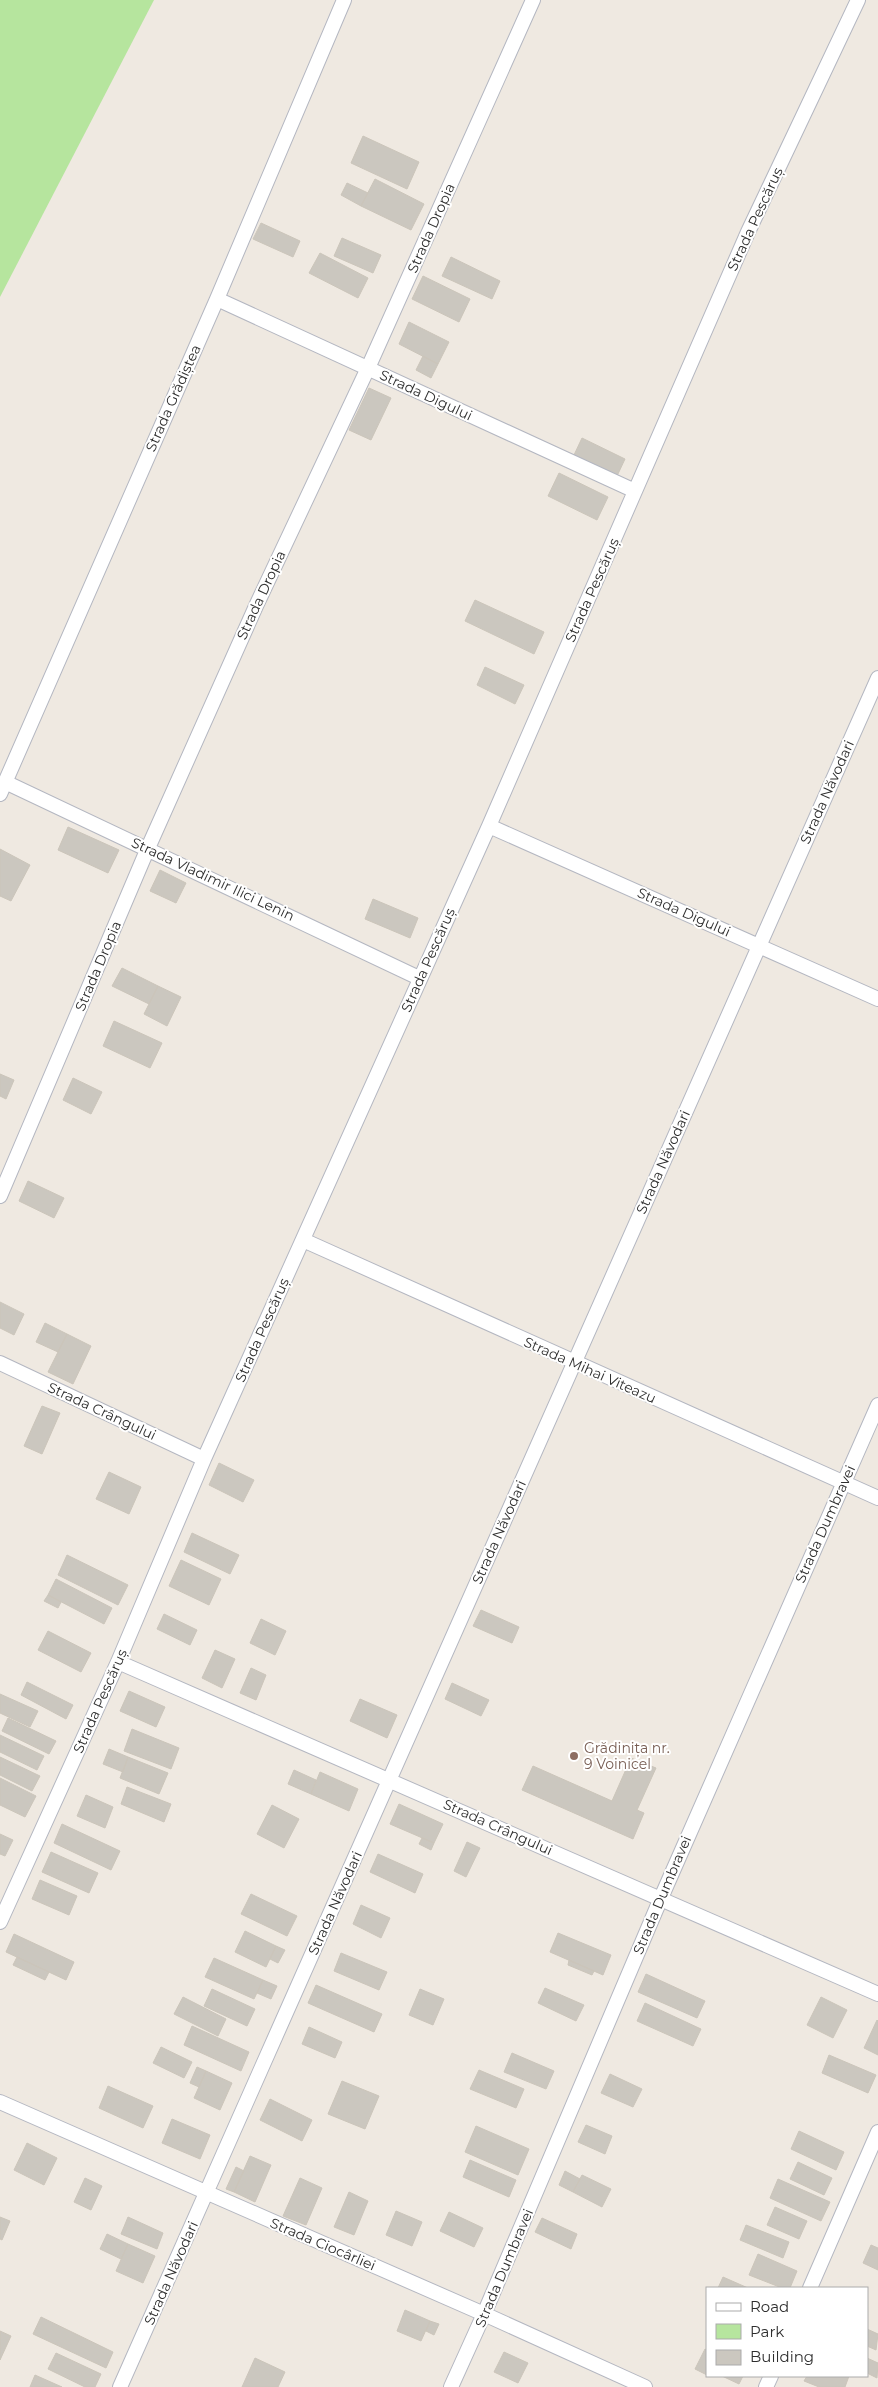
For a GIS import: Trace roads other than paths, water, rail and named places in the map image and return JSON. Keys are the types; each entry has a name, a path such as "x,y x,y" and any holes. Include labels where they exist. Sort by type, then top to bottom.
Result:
{"street":[{"name":"Strada Grădiștea","path":"3,788 344,0"},
{"name":"Strada Dropia","path":"0,1196 148,848 256,606 368,368 533,0"},
{"name":"Strada Pescăruș","path":"0,1922 118,1662 204,1459 489,826 748,232 858,0"},
{"name":"Strada Digului","path":"216,299 635,491"},
{"name":"Strada Năvodari","path":"120,2387 878,678"},
{"name":"Strada Vladimir Ilici Lenin","path":"3,788 148,848 419,978"},
{"name":"Strada Digului","path":"489,826 878,999"},
{"name":"Strada Mihai Viteazu","path":"303,1240 878,1498"},
{"name":"Strada Crângului","path":"0,1363 204,1459"},
{"name":"Strada Dumbravei","path":"451,2387 484,2314 661,1898 878,1405"},
{"name":"Strada Crângului","path":"118,1662 390,1779 878,1994"},
{"name":"Strada Ciocârliei","path":"0,2102 206,2194 484,2314 645,2387"},
{"path":"810,2287 878,2132"}],"place":[{"name":"Grădinița nr. 9 Voinicel","path":"574,1756"}]}
